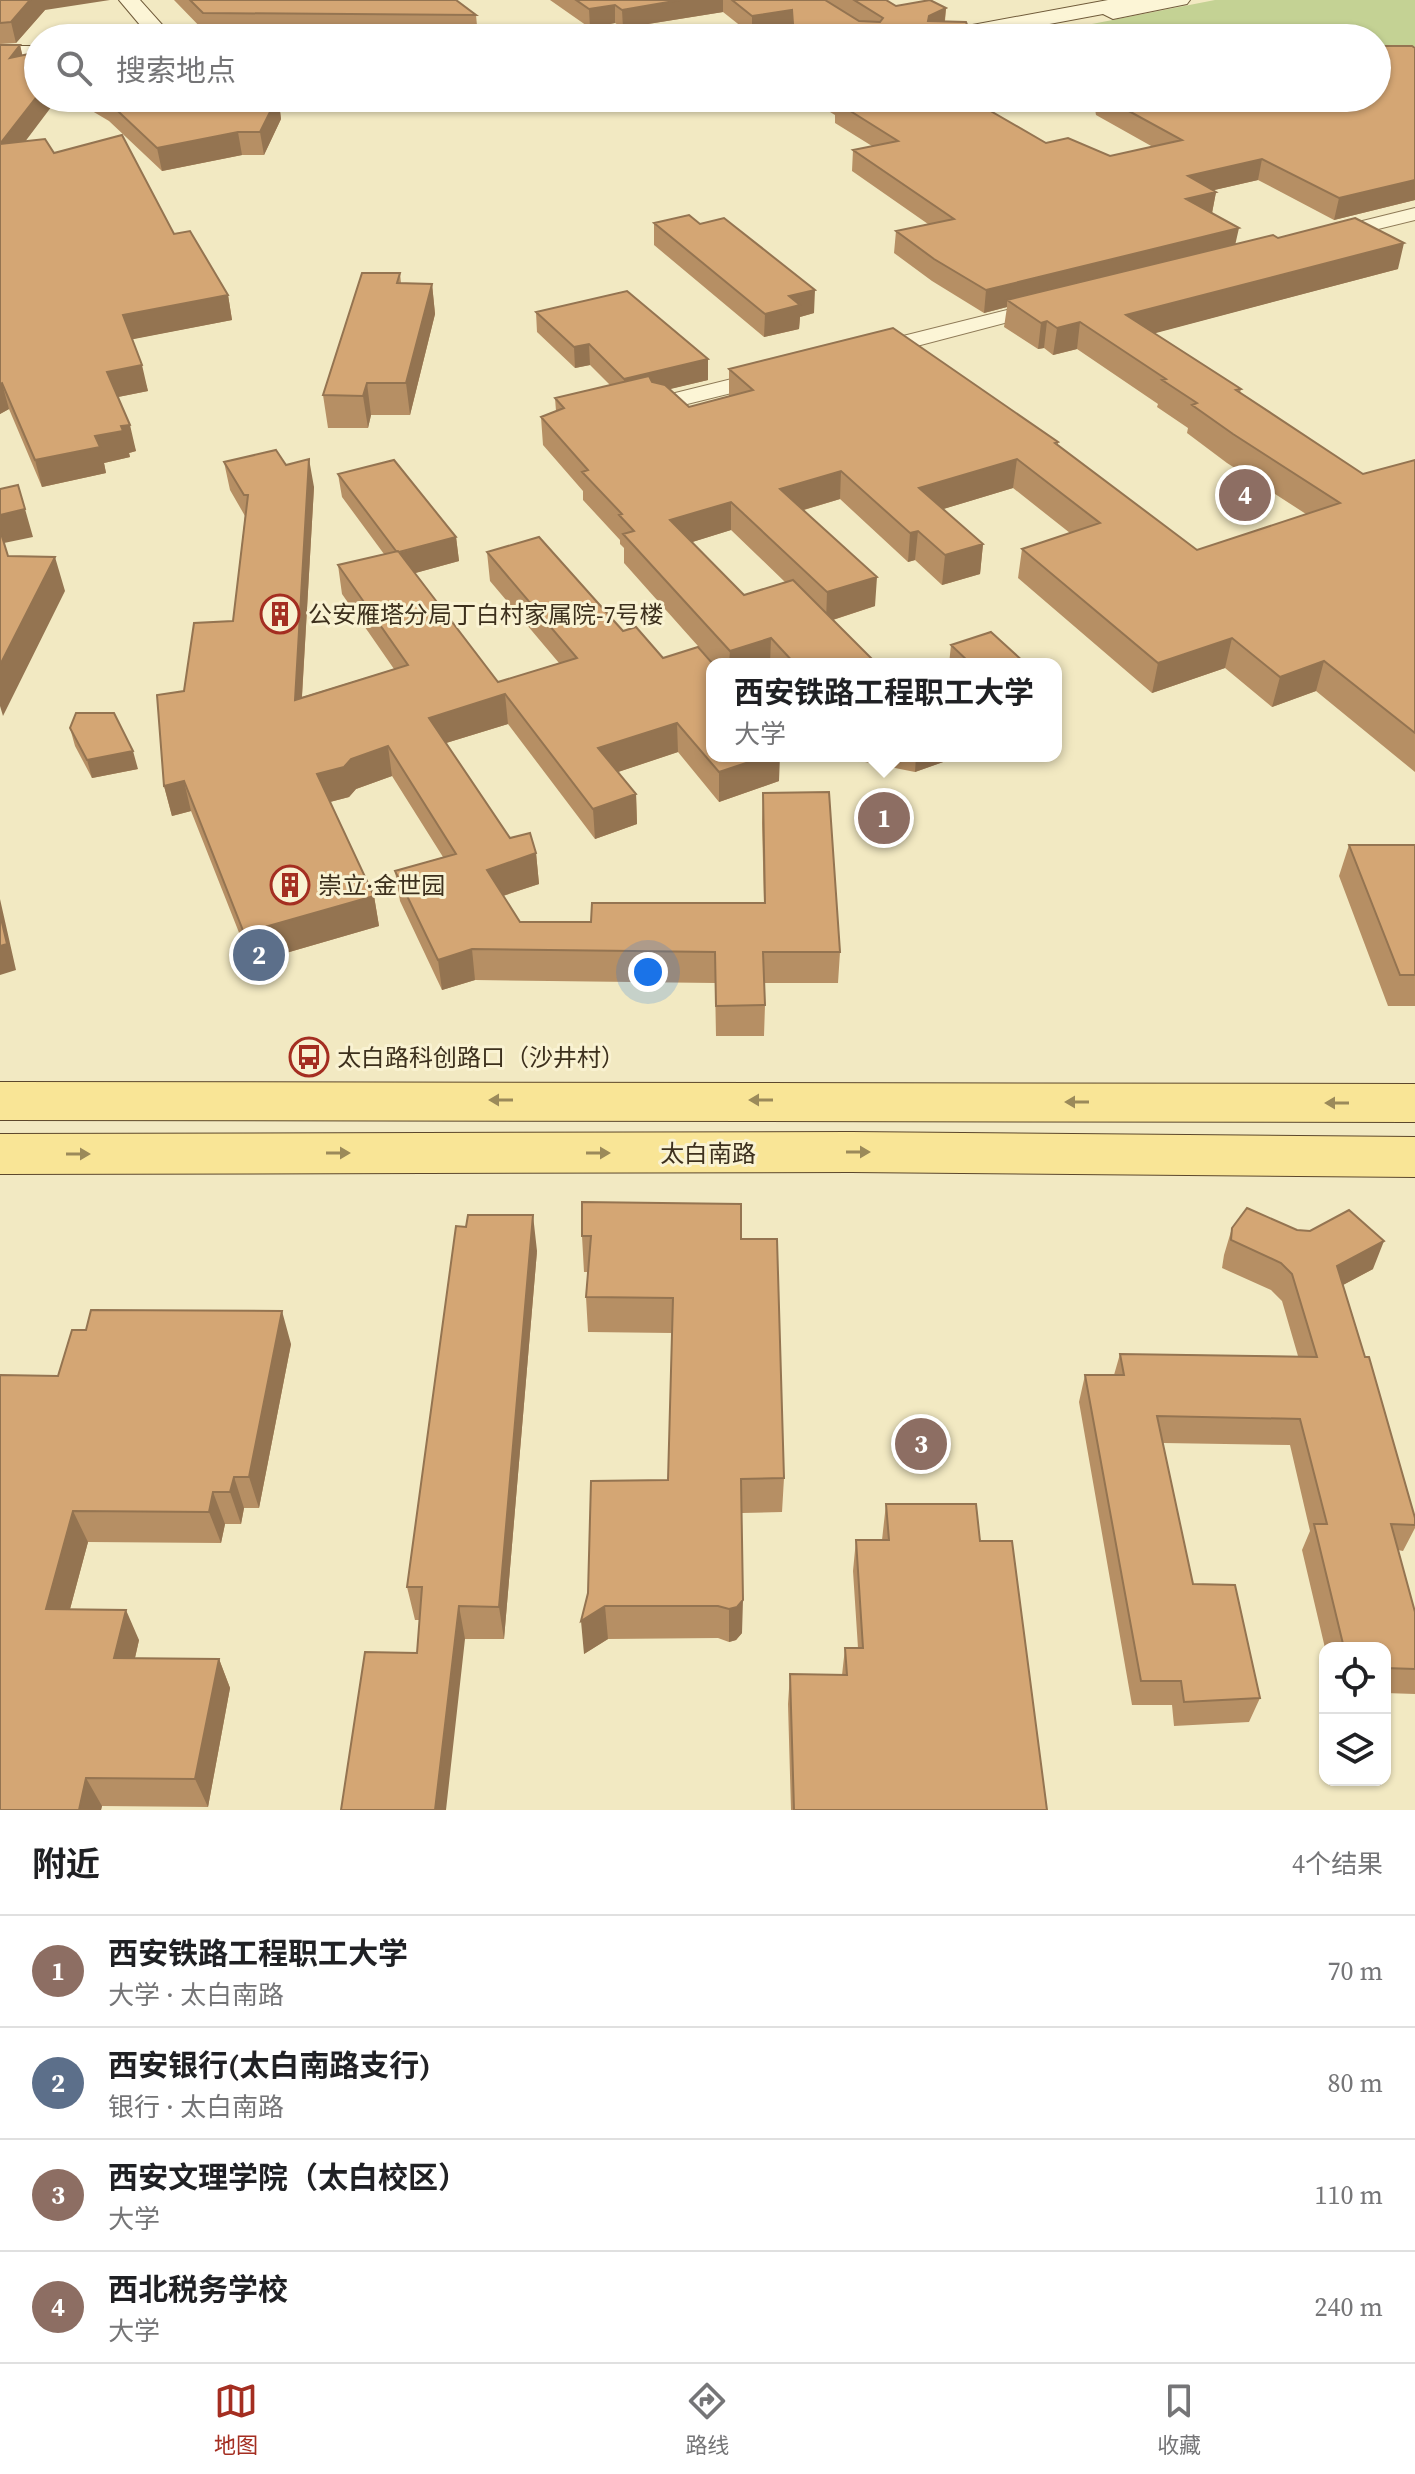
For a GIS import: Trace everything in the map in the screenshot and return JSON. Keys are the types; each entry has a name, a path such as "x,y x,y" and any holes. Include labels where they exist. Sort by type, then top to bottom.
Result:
{"main road":[{"path":"129,0 150,24"},
{"path":"1014,24 1141,0"},
{"path":"1054,24 1180,0"},
{"path":"0,46 24,46"},
{"path":"0,53 24,53"},
{"path":"0,1101 1415,1103"},
{"name":"太白南路","path":"0,1154 866,1152 1415,1157"}],"street":[{"path":"1308,241 1415,214"},
{"path":"847,357 1062,303"},
{"path":"663,403 786,372"}],"green space":[{"path":"1215,0 1415,0 1415,46 1391,46 1391,24 1092,24"}],"building":[{"path":"0,0 30,0 11,22 0,23"},
{"path":"190,0 456,0 476,15 203,13"},
{"path":"576,0 680,0 622,10 615,5 589,9"},
{"path":"732,0 825,0 859,21 880,22 883,18 854,0 886,0 896,6 930,0 946,8 929,16 928,21 967,24 793,24 792,10 752,16"},
{"path":"0,45 20,45 10,58 24,55 25,112 0,144"},
{"path":"1391,46 1415,48 1415,180 1339,198 1262,159 1188,176 1216,192 1186,199 1239,228 986,290 934,259 896,231 954,219 853,150 898,141 852,112 992,112 1046,143 1068,138 1110,156 1182,140 1131,112 1391,112"},
{"path":"119,112 270,112 260,132 238,132 157,148"},
{"path":"122,135 174,234 190,231 228,295 123,315 142,365 107,372 130,425 121,426 123,431 95,436 100,447 35,460 0,384 0,144 45,139 54,153"},
{"path":"689,215 700,224 724,218 815,290 789,296 800,305 765,314 654,223"},
{"path":"1355,218 1404,243 1126,315 1241,389 1236,390 1363,474 1415,460 1415,733 1324,661 1280,677 1232,638 1158,663 1022,549 1100,523 1017,459 919,488 983,544 945,555 918,531 910,533 841,471 780,489 877,577 827,592 731,502 670,520 744,595 793,580 871,658 789,658 771,638 730,651 623,534 634,531 582,472 588,470 541,417 564,408 555,398 649,376 652,382 665,385 689,407 753,390 729,369 893,328 1058,442 1055,443 1197,550 1340,503 1233,434 1192,405 1197,403 1162,380 1166,379 1080,322 1057,328 1047,321 1041,323 1007,300 1273,235 1278,238"},
{"path":"362,273 400,273 397,283 432,284 406,383 367,383 363,396 323,395"},
{"path":"627,291 708,359 624,379 589,344 574,347 536,312"},
{"path":"276,450 286,465 309,459 295,700 408,665 338,565 398,551 498,682 577,658 487,552 539,537 623,631 636,627 663,658 698,647 708,658 706,757 677,723 598,748 636,794 593,809 505,694 429,718 510,838 530,833 536,853 487,870 520,922 591,922 592,903 765,903 763,793 829,792 840,952 763,952 765,1005 716,1006 715,952 472,949 438,960 395,871 456,854 388,746 351,759 344,767 317,774 374,896 244,933 184,781 164,786 157,695 184,691 194,623 233,621 248,495 244,495 224,462"},
{"path":"394,460 456,537 396,551 338,474"},
{"path":"18,485 25,509 0,515 0,489"},
{"path":"0,530 8,556 55,557 0,665"},
{"path":"991,632 1019,658 965,658 951,645"},
{"path":"76,713 114,713 133,751 87,760 70,728"},
{"path":"710,762 749,762 719,772"},
{"path":"1349,845 1415,845 1415,975 1400,975"},
{"path":"0,914 7,944 0,946"},
{"path":"582,1202 741,1204 741,1239 777,1239 784,1478 741,1479 743,1600 737,1607 605,1606 581,1621 588,1593 591,1481 668,1480 673,1298 586,1297 591,1236 582,1236"},
{"path":"1247,1208 1297,1230 1310,1231 1349,1210 1384,1241 1337,1266 1365,1357 1369,1357 1415,1518 1415,1525 1391,1524 1415,1612 1415,1669 1391,1668 1391,1642 1343,1642 1314,1524 1327,1524 1300,1419 1157,1416 1193,1584 1235,1585 1260,1698 1184,1702 1181,1681 1141,1681 1085,1375 1124,1375 1120,1354 1317,1357 1292,1274 1281,1263 1231,1240 1232,1228"},
{"path":"468,1215 533,1215 499,1607 459,1606 435,1810 341,1810 365,1652 417,1653 422,1587 407,1587 456,1226 466,1227"},
{"path":"91,1310 282,1311 249,1477 234,1477 230,1492 213,1492 209,1512 73,1511 46,1609 126,1610 114,1658 219,1659 195,1779 86,1778 79,1810 0,1810 0,1375 58,1376 72,1330 86,1330"},
{"path":"886,1504 976,1504 980,1541 1012,1541 1047,1810 794,1810 790,1674 847,1675 845,1648 863,1648 856,1540 889,1540"}],"place":[{"name":"西北税务学校","path":"1245,495"},
{"name":"公安雁塔分局丁白村家属院-7号楼","path":"280,614"},
{"name":"西安铁路工程职工大学","path":"884,818"},
{"name":"崇立·金世园","path":"290,885"},
{"name":"西安银行(太白南路支行)","path":"259,955"},
{"name":"太白路科创路口（沙井村）","path":"309,1057"},
{"name":"西安文理学院（太白校区）","path":"921,1444"}]}
